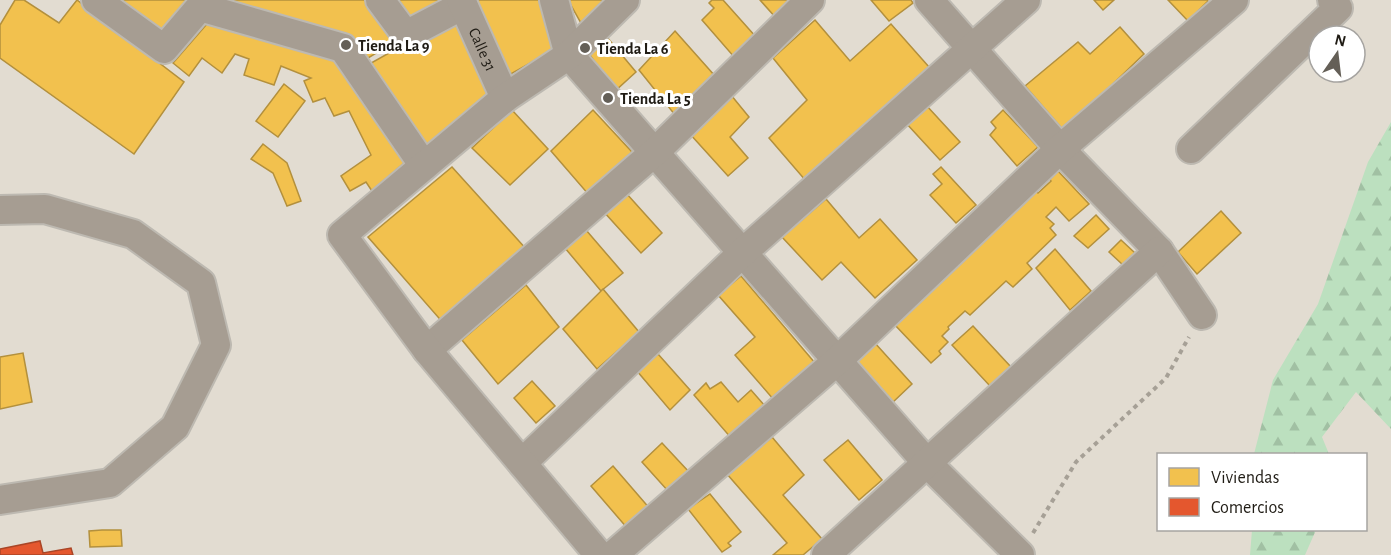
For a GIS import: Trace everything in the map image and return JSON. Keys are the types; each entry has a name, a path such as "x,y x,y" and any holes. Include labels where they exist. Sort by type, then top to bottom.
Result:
{"street":[{"path":"96,0 164,49 201,4 343,48 424,166"},
{"path":"380,0 406,35 462,3"},
{"path":"554,0 569,55 656,151 928,464 1020,555"},
{"path":"599,555 427,350 342,235 506,98 569,55 625,0"},
{"path":"427,350 656,151 810,0"},
{"path":"929,0 1060,149 1159,251 1202,315"},
{"path":"522,463 743,252 1026,0"},
{"path":"613,555 837,361 1060,149 1234,0"},
{"name":"Calle 31","path":"462,3 506,98"},
{"path":"1191,149 1341,3"},
{"path":"0,210 45,209 133,234 201,283 216,345 175,427 110,483 0,500"},
{"path":"826,555 1159,251"}],"path":[{"path":"1020,555 1076,462 1166,378 1202,315"}],"green space":[{"path":"1391,122 1391,429 1356,392 1322,437 1329,453 1254,453 1273,380 1318,304 1368,162"},
{"path":"1252,531 1316,531 1305,555 1250,555"}],"building: Viviendas":[{"path":"15,0 24,0 59,23 77,0 184,82 134,154 0,58 0,25"},
{"path":"113,0 194,0 171,32 148,25"},
{"path":"208,0 376,0 401,38 360,63"},
{"path":"388,0 450,0 411,26"},
{"path":"471,0 541,0 561,46 509,75"},
{"path":"568,0 607,0 581,23"},
{"path":"712,0 723,0 756,37 735,58 702,20 714,8 709,3"},
{"path":"760,0 796,0 776,18"},
{"path":"871,0 911,0 913,3 889,21"},
{"path":"1094,0 1114,0 1103,10"},
{"path":"1168,0 1207,0 1208,1 1188,21"},
{"path":"455,16 493,97 457,119 460,124 419,149 364,67"},
{"path":"213,17 337,55 411,157 372,191 366,182 350,191 341,176 371,155 349,111 334,116 325,98 313,102 304,81 311,78 281,66 274,85 244,75 249,59 235,54 222,73 202,58 189,76 173,63"},
{"path":"815,20 850,61 891,24 929,67 806,181 769,138 807,100 773,58"},
{"path":"1120,27 1144,54 1064,131 1025,86 1078,42 1090,54"},
{"path":"601,30 636,72 615,91 585,48"},
{"path":"675,31 715,76 675,115 639,70"},
{"path":"284,84 305,101 278,137 256,121"},
{"path":"731,95 749,117 730,137 748,158 728,176 690,134"},
{"path":"926,105 960,142 940,160 906,123"},
{"path":"512,110 548,149 510,185 472,148"},
{"path":"593,110 632,152 589,195 551,151"},
{"path":"1003,110 1038,147 1017,166 990,135 996,128 991,122"},
{"path":"263,144 287,163 301,201 287,206 273,173 251,159"},
{"path":"452,167 527,250 445,325 368,237"},
{"path":"941,167 976,205 956,223 930,195 942,184 933,174"},
{"path":"1058,171 1089,204 1069,221 1056,207 1046,217 1054,224 1050,228 1056,235 1027,263 1032,269 1013,287 1006,281 970,315 965,311 942,336 948,342 939,351 941,354 931,363 894,324 1036,191 1038,193 1051,181 1050,179"},
{"path":"626,193 662,233 641,253 604,212"},
{"path":"826,199 859,238 880,219 917,260 875,298 841,262 822,280 782,237"},
{"path":"1221,211 1241,233 1197,274 1178,252"},
{"path":"1096,215 1109,229 1088,248 1074,236"},
{"path":"586,230 623,273 601,291 565,248"},
{"path":"1121,240 1135,253 1123,265 1109,252"},
{"path":"1055,249 1091,291 1070,310 1036,268"},
{"path":"741,276 815,363 774,400 735,355 755,337 718,295"},
{"path":"526,285 559,327 498,384 462,340"},
{"path":"603,289 639,332 597,369 563,329"},
{"path":"973,326 1011,367 990,386 952,345"},
{"path":"874,342 912,384 891,404 853,361"},
{"path":"23,353 32,402 0,409 0,357"},
{"path":"658,354 690,390 670,410 637,371"},
{"path":"532,381 555,406 536,423 514,398"},
{"path":"721,382 738,402 751,390 765,406 732,439 694,395 706,383 710,389"},
{"path":"772,437 804,475 783,495 822,539 803,555 773,555 787,543 727,474"},
{"path":"848,440 882,480 859,500 824,460"},
{"path":"662,443 689,472 668,491 642,462"},
{"path":"613,466 651,510 628,529 591,486"},
{"path":"710,494 741,532 728,543 731,546 722,552 688,509"},
{"path":"121,530 122,546 90,547 89,531"}],"building: Comercios":[{"path":"40,541 43,553 71,548 73,555 0,555 0,549"}],"place":[{"name":"Tienda La 9","path":"346,45"},
{"name":"Tienda La 6","path":"585,48"},
{"name":"Tienda La 5","path":"608,98"}]}
